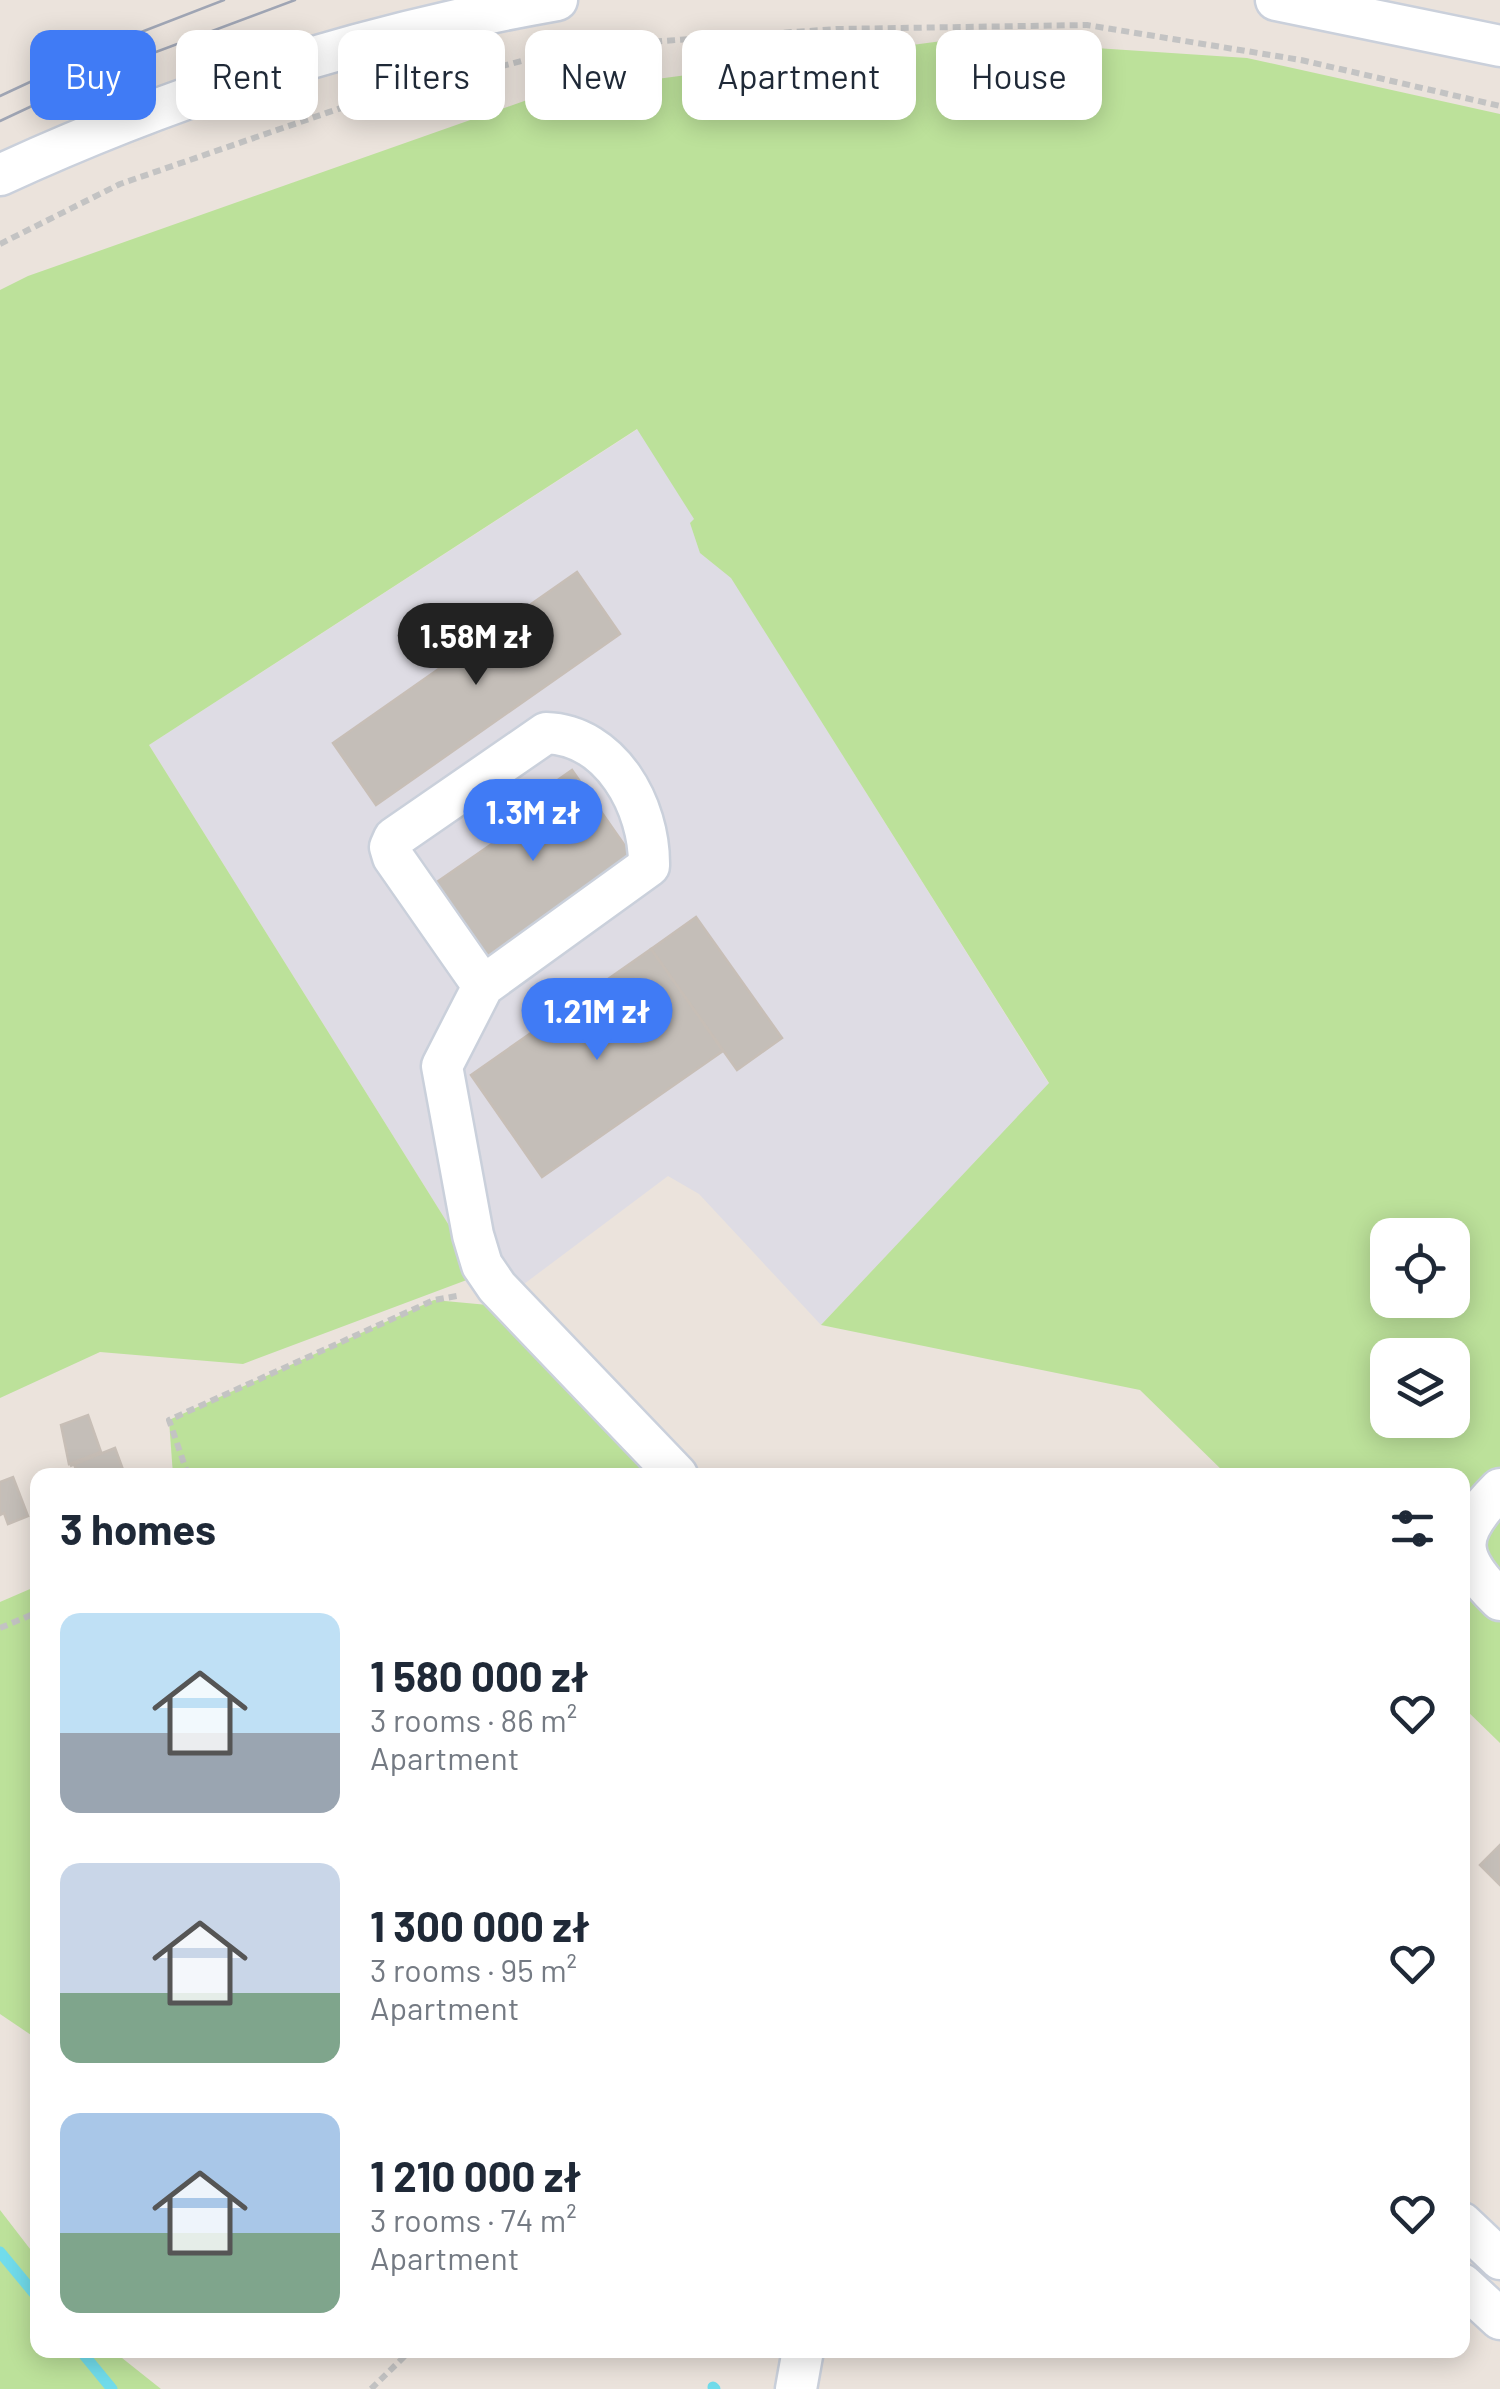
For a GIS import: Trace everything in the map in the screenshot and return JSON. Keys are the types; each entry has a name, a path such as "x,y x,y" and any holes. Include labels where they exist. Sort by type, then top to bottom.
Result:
{"street":[{"path":"0,175 113,126 262,72 450,20 557,0"},
{"path":"1276,0 1500,46"},
{"path":"483,986 393,857 390,847 394,838 546,733 577,738 614,765 628,788 642,818 649,866 483,986 442,1066 473,1235 482,1264 497,1288 669,1468"},
{"path":"1470,1522 1500,1490"},
{"path":"1470,1566 1500,1600"},
{"path":"1470,2231 1500,2259"},
{"path":"1470,2291 1500,2319"},
{"path":"796,2389 802,2358"}],"path":[{"path":"0,244 120,184 338,109 575,47 837,29 1087,25 1301,60 1500,106"},
{"path":"186,1468 169,1420 434,1300 497,1288"},
{"path":"0,1628 30,1615"},
{"path":"371,2389 404,2358"}],"shaded area":[{"path":"638,429 1049,1084 821,1325 699,1194 668,1176 524,1284 480,1275 149,745"}],"green space":[{"path":"936,42 936,120 1102,120 1102,48 1247,58 1500,114 1500,1743 1470,1714 1470,1468 1220,1468 1140,1390 821,1325 1049,1083 731,578 700,553 690,523 694,519 637,429 149,745 480,1275 243,1364 100,1352 0,1398 0,290 28,276 470,120 505,120 505,108 525,101 525,120 662,120 662,78 682,76 682,120 916,120 916,44"},
{"path":"434,1300 488,1305 655,1468 172,1468 169,1420"},
{"path":"30,1589 30,2034 0,2014 0,1602"},
{"path":"0,2210 30,2249 30,2358 122,2358 161,2389 0,2389"}],"building":[{"path":"577,572 620,634 376,805 333,743"},
{"path":"572,770 632,856 485,957 434,884 499,839 491,827"},
{"path":"696,917 782,1038 737,1070 651,949"},
{"path":"651,949 723,1051 542,1177 471,1075"},
{"path":"88,1415 101,1452 69,1464 61,1425"},
{"path":"115,1448 122,1468 75,1468 74,1464"},
{"path":"13,1477 28,1516 8,1524 4,1513 0,1515 0,1482"},
{"path":"1500,1845 1500,1885 1480,1865"}],"waterway":[{"path":"0,2252 30,2288"},
{"path":"87,2358 112,2389"}],"tram line":[{"path":"0,96 118,41 224,0"},
{"path":"0,121 113,68 295,0"}]}
